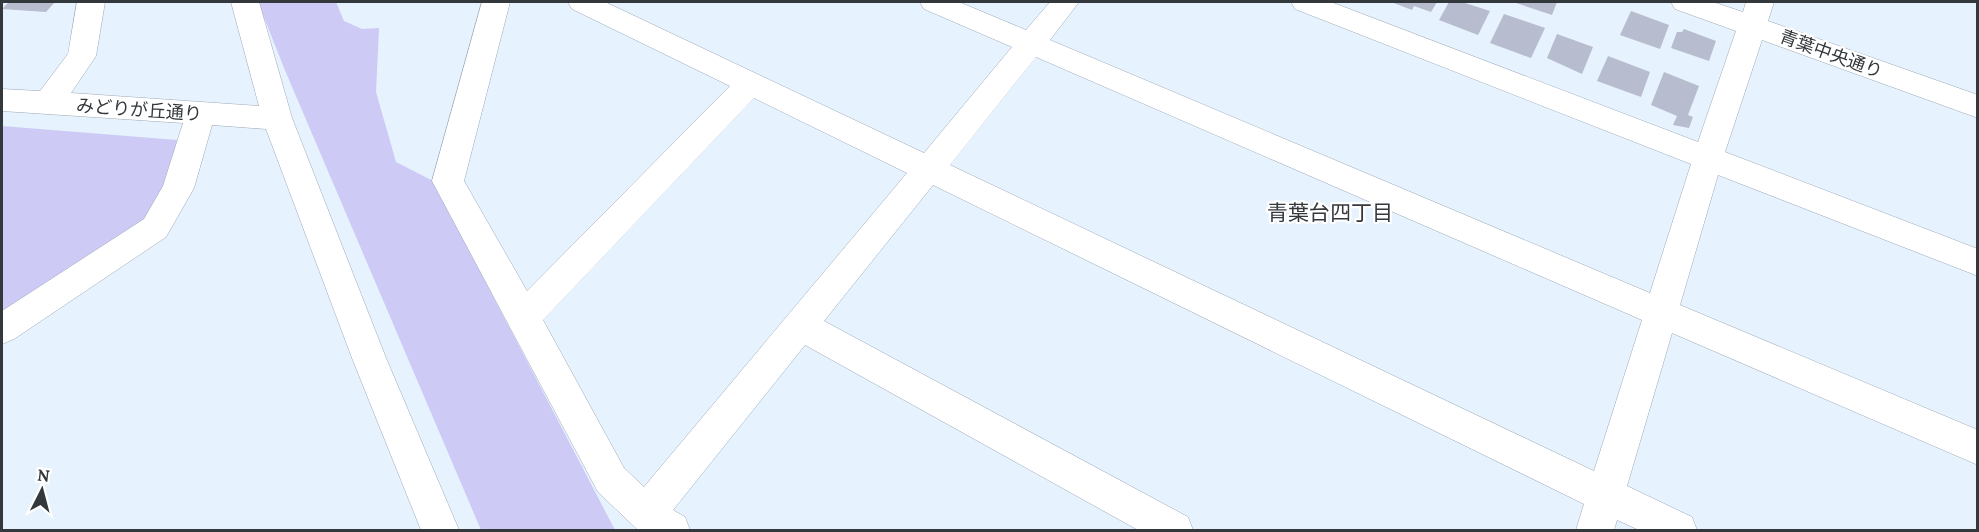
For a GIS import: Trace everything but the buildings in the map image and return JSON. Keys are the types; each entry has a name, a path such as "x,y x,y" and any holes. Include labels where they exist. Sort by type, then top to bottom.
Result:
{"street":[{"path":"48,103 82,56 91,2"},
{"path":"245,2 277,118 369,357 440,531"},
{"path":"496,2 448,181 611,480 658,522 801,325 1065,2"},
{"path":"582,2 1678,531"},
{"path":"934,2 1662,311 1977,448"},
{"path":"1305,2 1977,263"},
{"name":"青葉中央通り","path":"1685,2 1757,14 1977,107"},
{"path":"1595,531 1708,158 1757,14"},
{"path":"524,317 751,82"},
{"name":"みどりが丘通り","path":"2,100 200,115 277,118"},
{"path":"2,329 155,228 177,188 200,115"},
{"path":"801,325 1174,531"}],"shaded area":[{"path":"258,2 336,2 344,21 362,29 379,28 376,92 396,162 433,181 615,530 481,530"},
{"path":"2,126 177,140 168,181 139,233 2,319"}],"district":[{"name":"青葉台四丁目","path":"1330,213"}]}
